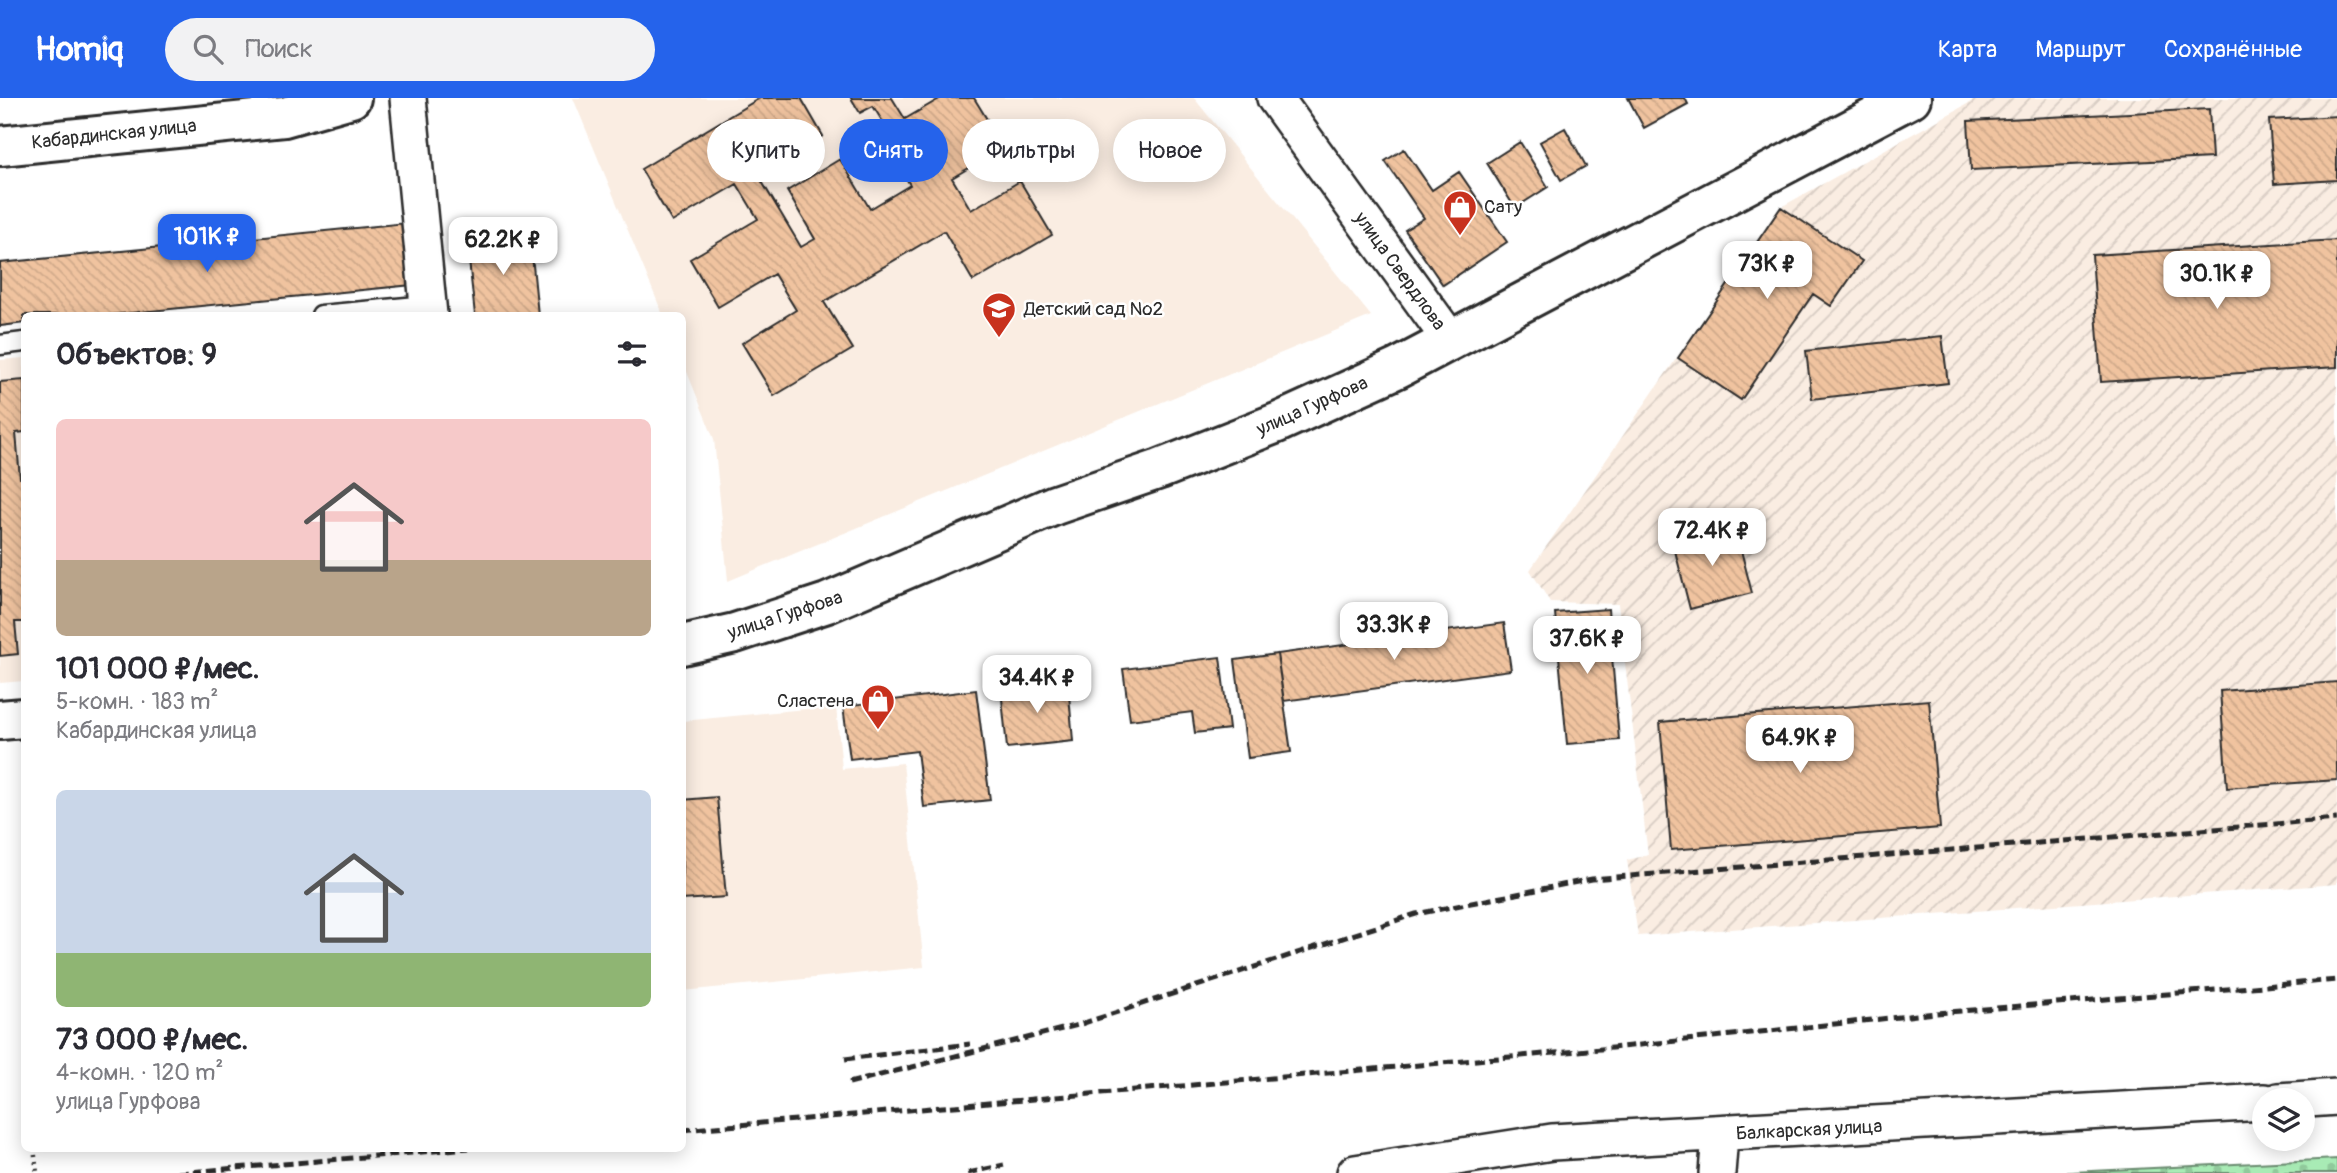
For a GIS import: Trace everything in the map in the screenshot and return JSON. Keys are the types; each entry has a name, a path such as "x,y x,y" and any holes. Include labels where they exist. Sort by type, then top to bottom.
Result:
{"street":[{"path":"408,98 428,310"},
{"name":"улица Свердлова","path":"1275,98 1451,341"},
{"name":"улица Гурфова","path":"686,644 735,633 827,603 1055,505 1160,469 1277,423 1451,341 1911,98"},
{"name":"Кабардинская улица","path":"0,146 284,117 338,100"},
{"path":"0,720 21,718"},
{"path":"2315,1098 2337,1097"},
{"name":"Балкарская улица","path":"1355,1173 1552,1142 1720,1135 2252,1103"},
{"path":"1717,1173 1720,1135"}],"lane":[{"path":"385,312 428,310"},
{"path":"0,345 21,342"}],"path":[{"path":"34,1152 37,1173"}],"shaded area":[{"name":"Детский сад №2","path":"573,98 1194,98 1211,119 1113,119 1113,182 1226,182 1226,137 1371,316 728,581 714,439 686,369 686,312 662,312"},
{"path":"1978,98 2337,98 2337,884 1638,936 1627,860 1648,855 1618,604 1550,602 1530,570 1781,207"},
{"path":"21,358 21,681 0,683 0,360"},
{"path":"836,706 842,769 903,763 924,967 686,991 686,721"}],"green space":[{"path":"2337,1159 2337,1173 2051,1173"}],"building":[{"path":"760,98 801,98 813,119 725,119"},
{"path":"851,98 892,98 905,119 881,119 873,106 860,113"},
{"path":"941,98 974,98 987,119 962,119 962,172 952,178 971,210 1021,182 1052,235 973,281 944,231 824,302 853,349 774,396 742,343 796,310 774,274 718,307 690,259 758,219 737,184 672,222 641,169 707,130 707,182 762,182 801,247 815,239 787,191 802,182 825,182 825,168 839,160 839,182 854,182 870,209 910,185 908,182 948,182 948,119 905,119"},
{"path":"1628,98 1685,98 1688,104 1644,128"},
{"path":"2209,109 2212,158 1971,170 1968,121"},
{"path":"2337,116 2337,180 2274,184 2269,120"},
{"path":"1565,128 1586,166 1561,180 1540,142"},
{"path":"1520,142 1548,187 1515,208 1487,163"},
{"path":"1404,149 1432,190 1459,172 1507,242 1443,285 1405,230 1424,218 1385,161"},
{"path":"1781,207 1862,261 1831,306 1813,294 1741,400 1678,358"},
{"path":"406,223 412,285 140,312 21,312 21,323 0,326 0,263"},
{"path":"530,235 538,312 475,312 467,242"},
{"path":"2337,240 2337,367 2101,382 2092,255"},
{"path":"1942,336 1948,383 1812,399 1806,351"},
{"path":"21,380 21,432 16,433 21,478 21,622 15,622 18,654 0,656 0,382"},
{"path":"1735,527 1752,593 1690,609 1673,543"},
{"path":"1608,609 1619,740 1567,744 1555,613"},
{"path":"1504,623 1511,670 1284,701 1277,654"},
{"path":"1277,654 1291,752 1248,758 1235,660"},
{"path":"1220,657 1229,729 1195,733 1192,712 1130,720 1123,669"},
{"path":"2337,682 2337,780 2227,788 2220,691"},
{"path":"1068,683 1073,741 1007,748 1001,689"},
{"path":"976,690 990,800 924,807 917,751 850,759 843,706"},
{"path":"1929,700 1940,828 1671,850 1660,722"},
{"path":"717,797 726,897 686,900 686,800"}],"railway":[{"path":"849,1083 1078,1025 1416,914 1592,879 2337,819"},
{"path":"686,1130 1612,1048 1936,1013 2337,980"},
{"path":"845,1059 970,1044"},
{"path":"178,1173 422,1152"},
{"path":"968,1173 1004,1165"}],"place":[{"name":"Сату","path":"1460,237"},
{"name":"Детский сад №2","path":"999,339"},
{"name":"Сластена","path":"878,731"}]}
